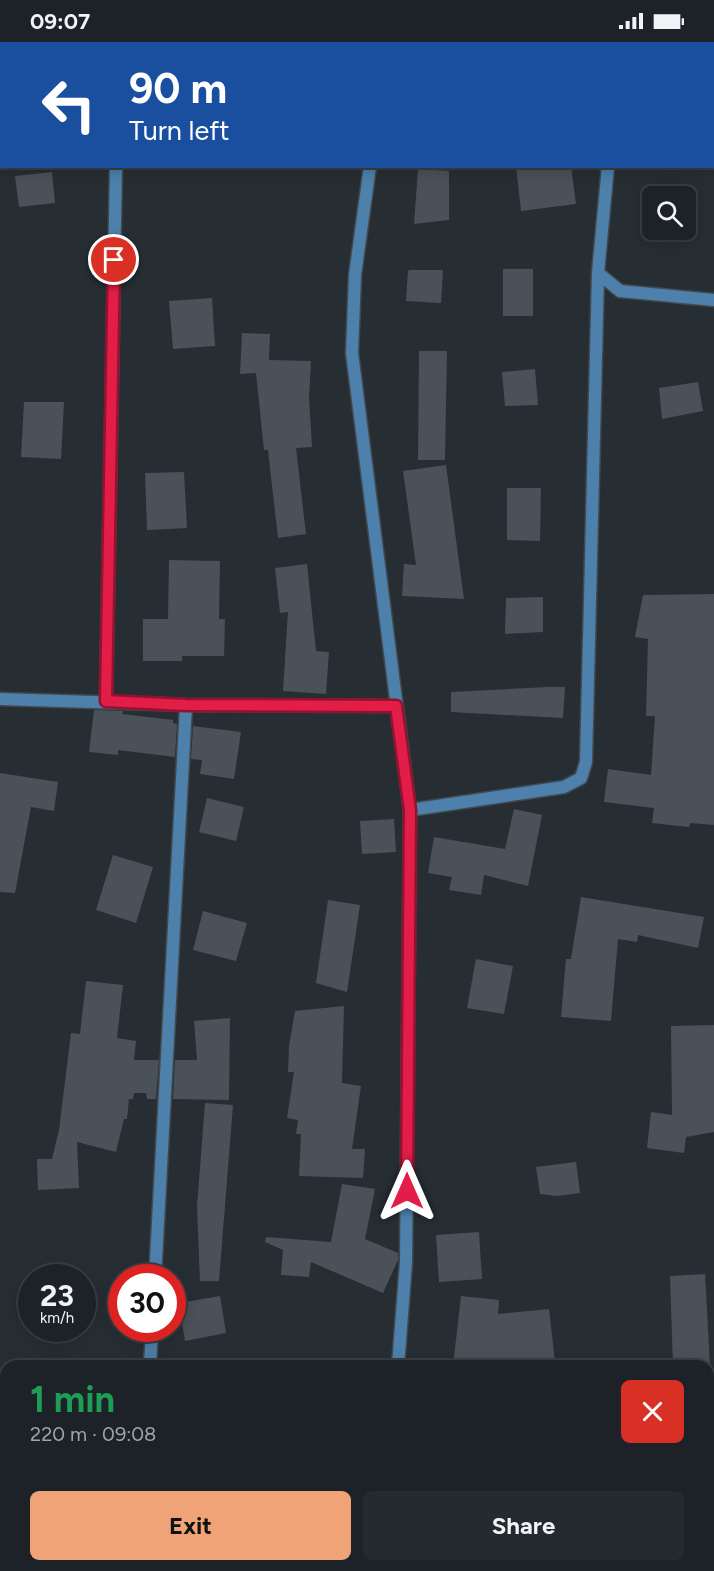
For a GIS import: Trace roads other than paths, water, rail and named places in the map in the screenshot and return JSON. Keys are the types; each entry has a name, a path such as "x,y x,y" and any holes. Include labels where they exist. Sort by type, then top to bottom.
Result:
{"street":[{"path":"106,701 116,168"},
{"path":"370,168 355,275 352,353 410,810 406,1262 398,1360"},
{"path":"410,810 564,787 581,778 586,762 598,273 608,168"},
{"path":"598,273 620,291 714,300"},
{"path":"0,699 186,705 396,706"},
{"path":"156,1264 186,705"},
{"path":"150,1360 151,1342"}]}
